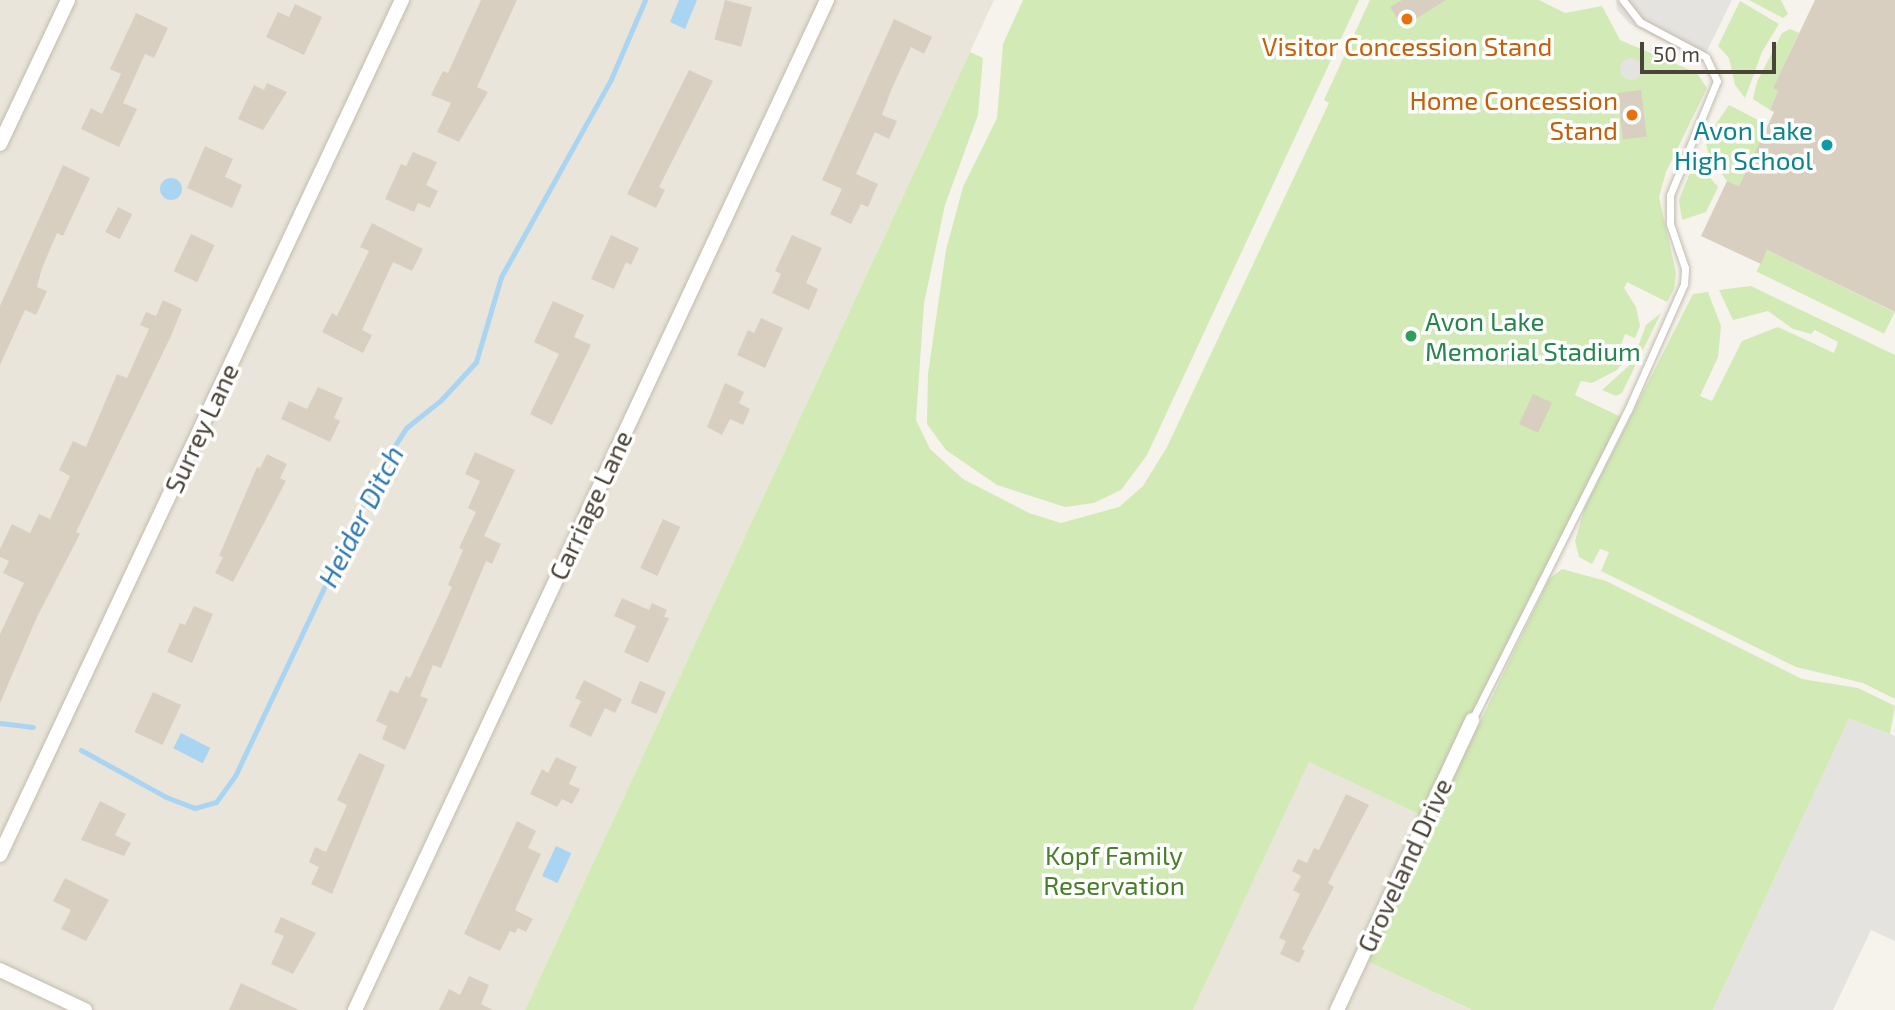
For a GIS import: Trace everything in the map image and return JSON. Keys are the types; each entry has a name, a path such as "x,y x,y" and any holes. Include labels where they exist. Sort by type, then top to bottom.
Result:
{"street":[{"path":"0,144 68,0"},
{"name":"Surrey Lane","path":"0,855 402,0"},
{"name":"Carriage Lane","path":"355,1010 827,0"},
{"name":"Groveland Drive","path":"1337,1010 1472,720"},
{"path":"0,970 85,1010"}],"lane":[{"path":"1472,720 1628,410 1684,284 1685,268 1670,224 1670,195 1717,81 1706,57 1640,22 1623,0"}],"shaded area":[{"path":"0,0 994,0 525,1010 0,1010"},
{"path":"1616,0 1732,0 1702,61 1630,24 1617,10"},
{"path":"1631,58 1639,61 1642,69 1639,77 1631,80 1623,77 1620,69 1623,61"},
{"path":"1849,719 1895,736 1895,941 1871,930 1833,1010 1713,1010"},
{"path":"1309,762 1427,818 1361,958 1471,1010 1193,1010"}],"green space":[{"path":"1023,0 1359,0 1147,455 1121,490 1094,503 1065,507 997,485 946,450 927,424 928,374 946,250 963,187 997,118 1003,44"},
{"name":"Kopf Family Reservation","path":"1370,0 1539,0 1565,13 1602,6 1620,40 1697,73 1707,88 1666,172 1659,197 1676,273 1674,289 1667,302 1627,282 1624,288 1636,307 1640,326 1635,338 1625,334 1621,345 1630,350 1626,359 1617,370 1592,383 1581,381 1575,395 1623,418 1427,818 1309,762 1193,1010 525,1010 970,52 983,58 978,115 945,205 924,303 916,420 930,449 963,479 1029,513 1061,523 1119,507 1143,486 1167,447 1329,103 1324,100"},
{"path":"1749,0 1781,0 1788,14 1783,18"},
{"path":"1740,1 1779,24 1762,52 1745,98 1735,85 1729,58 1718,46"},
{"path":"1790,29 1799,33 1773,88 1778,91 1770,110 1753,99 1757,82 1782,33"},
{"path":"1729,105 1764,123 1760,132 1764,134 1739,186 1727,181 1710,158 1705,140"},
{"path":"1695,160 1718,187 1706,212 1682,220 1679,200"},
{"path":"1767,250 1895,312 1884,334 1756,272"},
{"path":"1751,286 1895,355 1895,699 1863,683 1796,667 1601,571 1609,552 1600,549 1592,564 1579,557 1575,541 1585,507 1693,294 1708,292 1721,326 1718,357 1700,396 1712,401 1742,341 1778,327 1834,353 1838,342 1815,330 1811,334 1793,329 1768,311 1733,320 1719,290"},
{"path":"1661,313 1622,393 1616,396 1602,390 1632,363 1646,325"},
{"path":"1562,569 1606,581 1802,679 1858,688 1895,706 1890,734 1849,719 1713,1010 1472,1010 1365,960 1549,579"}],"water":[{"path":"679,0 697,0 685,29 670,22"},
{"path":"171,178 179,181 182,189 179,197 171,200 163,197 160,189 163,181"},
{"path":"181,733 210,748 203,763 173,748"},
{"path":"556,846 571,853 557,883 542,876"}],"building":[{"path":"481,0 517,0 477,87 488,92 459,142 437,132 451,103 431,95 443,71 448,73"},
{"path":"725,0 752,7 741,47 714,40"},
{"name":"Visitor Concession Stand","path":"1402,0 1446,0 1403,27 1390,7"},
{"name":"Avon Lake High School","path":"1815,0 1895,0 1895,312 1767,250 1761,264 1701,236 1727,181 1739,186 1774,112 1770,110 1778,91 1773,88"},
{"path":"295,4 322,17 304,55 266,37 278,12 289,17"},
{"path":"136,13 168,28 154,58 145,54 123,103 137,109 119,147 81,129 91,108 102,114 121,74 110,69"},
{"path":"894,19 932,37 924,54 911,47 892,88 882,115 897,121 889,139 875,132 856,174 878,184 868,207 861,204 851,224 830,214 842,189 822,180"},
{"path":"689,70 713,81 659,187 665,190 656,208 627,194"},
{"path":"267,83 287,92 263,130 238,119 254,85 264,90"},
{"name":"Home Concession Stand","path":"1641,90 1647,137 1623,140 1617,93"},
{"path":"205,146 233,159 225,177 242,185 232,208 187,188"},
{"path":"413,152 437,162 426,185 438,191 430,208 418,203 414,212 385,199 401,164 406,166"},
{"path":"63,165 90,178 63,236 57,233 42,268 37,287 47,291 36,315 25,310 0,365 0,306"},
{"path":"118,207 132,214 120,239 105,232"},
{"path":"372,223 423,249 412,271 393,262 362,330 372,335 363,353 322,332 332,313 337,316 369,251 360,247"},
{"path":"191,234 215,245 197,282 174,271"},
{"path":"611,235 639,248 631,265 626,262 614,289 591,279"},
{"path":"792,235 822,248 806,283 818,289 809,310 772,293 781,274 775,271"},
{"path":"163,300 182,309 76,532 80,534 37,617 0,703 0,634 24,583 3,573 9,561 0,557 0,549 12,524 30,533 39,514 50,519 70,476 59,470 73,441 86,447 117,374 127,378 149,329 140,325 146,312 156,316"},
{"path":"553,301 584,315 574,337 591,345 552,425 530,414 559,354 534,342"},
{"path":"761,318 783,328 765,368 737,355 748,330 754,333"},
{"path":"725,383 744,392 739,403 750,409 743,425 730,419 722,435 707,427"},
{"path":"318,387 343,398 334,418 340,421 330,442 281,419 289,401 307,409"},
{"path":"1533,394 1552,403 1538,433 1519,424"},
{"path":"475,452 515,470 484,536 501,544 492,564 486,561 441,668 433,665 420,696 428,699 405,750 382,739 387,726 376,721 390,690 398,693 406,676 410,678 452,587 448,585 463,550 459,548 476,512 468,508 480,481 465,474"},
{"path":"267,454 287,464 280,478 286,481 233,582 215,573 223,557 219,556 257,467 260,468"},
{"path":"663,519 680,527 657,576 640,568"},
{"path":"622,598 649,610 652,603 667,610 664,617 669,618 648,663 624,652 636,626 614,616"},
{"path":"194,606 213,614 192,663 167,652 180,623 185,625"},
{"path":"584,680 622,699 615,713 605,708 591,737 569,726 581,701 575,698"},
{"path":"640,681 666,692 656,714 631,703"},
{"path":"153,692 181,705 163,745 134,732"},
{"path":"359,753 385,765 332,894 311,884 319,867 309,862 315,847 326,852 347,805 337,800"},
{"path":"556,757 577,767 569,784 580,789 572,804 562,799 557,807 530,794 542,769 548,773"},
{"path":"1346,794 1369,805 1328,883 1334,887 1302,949 1305,951 1299,963 1280,954 1286,941 1279,938 1300,894 1293,890 1301,876 1292,871 1298,859 1307,863 1314,848 1319,850"},
{"path":"100,801 126,814 115,835 131,843 124,856 81,840"},
{"path":"517,821 536,831 528,848 541,854 515,910 533,919 526,932 518,928 515,933 510,931 500,951 464,934"},
{"path":"65,878 109,900 86,941 61,929 71,910 53,901"},
{"path":"281,917 316,933 293,974 271,964 284,936 274,932"},
{"path":"469,976 489,985 481,1004 493,1010 439,1010 449,989 460,995"},
{"path":"241,983 299,1010 229,1010"}],"waterway":[{"name":"Heider Ditch","path":"81,750 166,797 195,808 216,802 235,776 381,467 406,428 441,400 476,362 501,277 611,79 645,0"},
{"name":"Heider Ditch","path":"0,723 33,727"}],"place":[{"name":"Visitor Concession Stand","path":"1407,19"},
{"name":"Home Concession Stand","path":"1632,115"},
{"name":"Avon Lake High School","path":"1827,145"},
{"name":"Avon Lake Memorial Stadium","path":"1411,336"}]}
